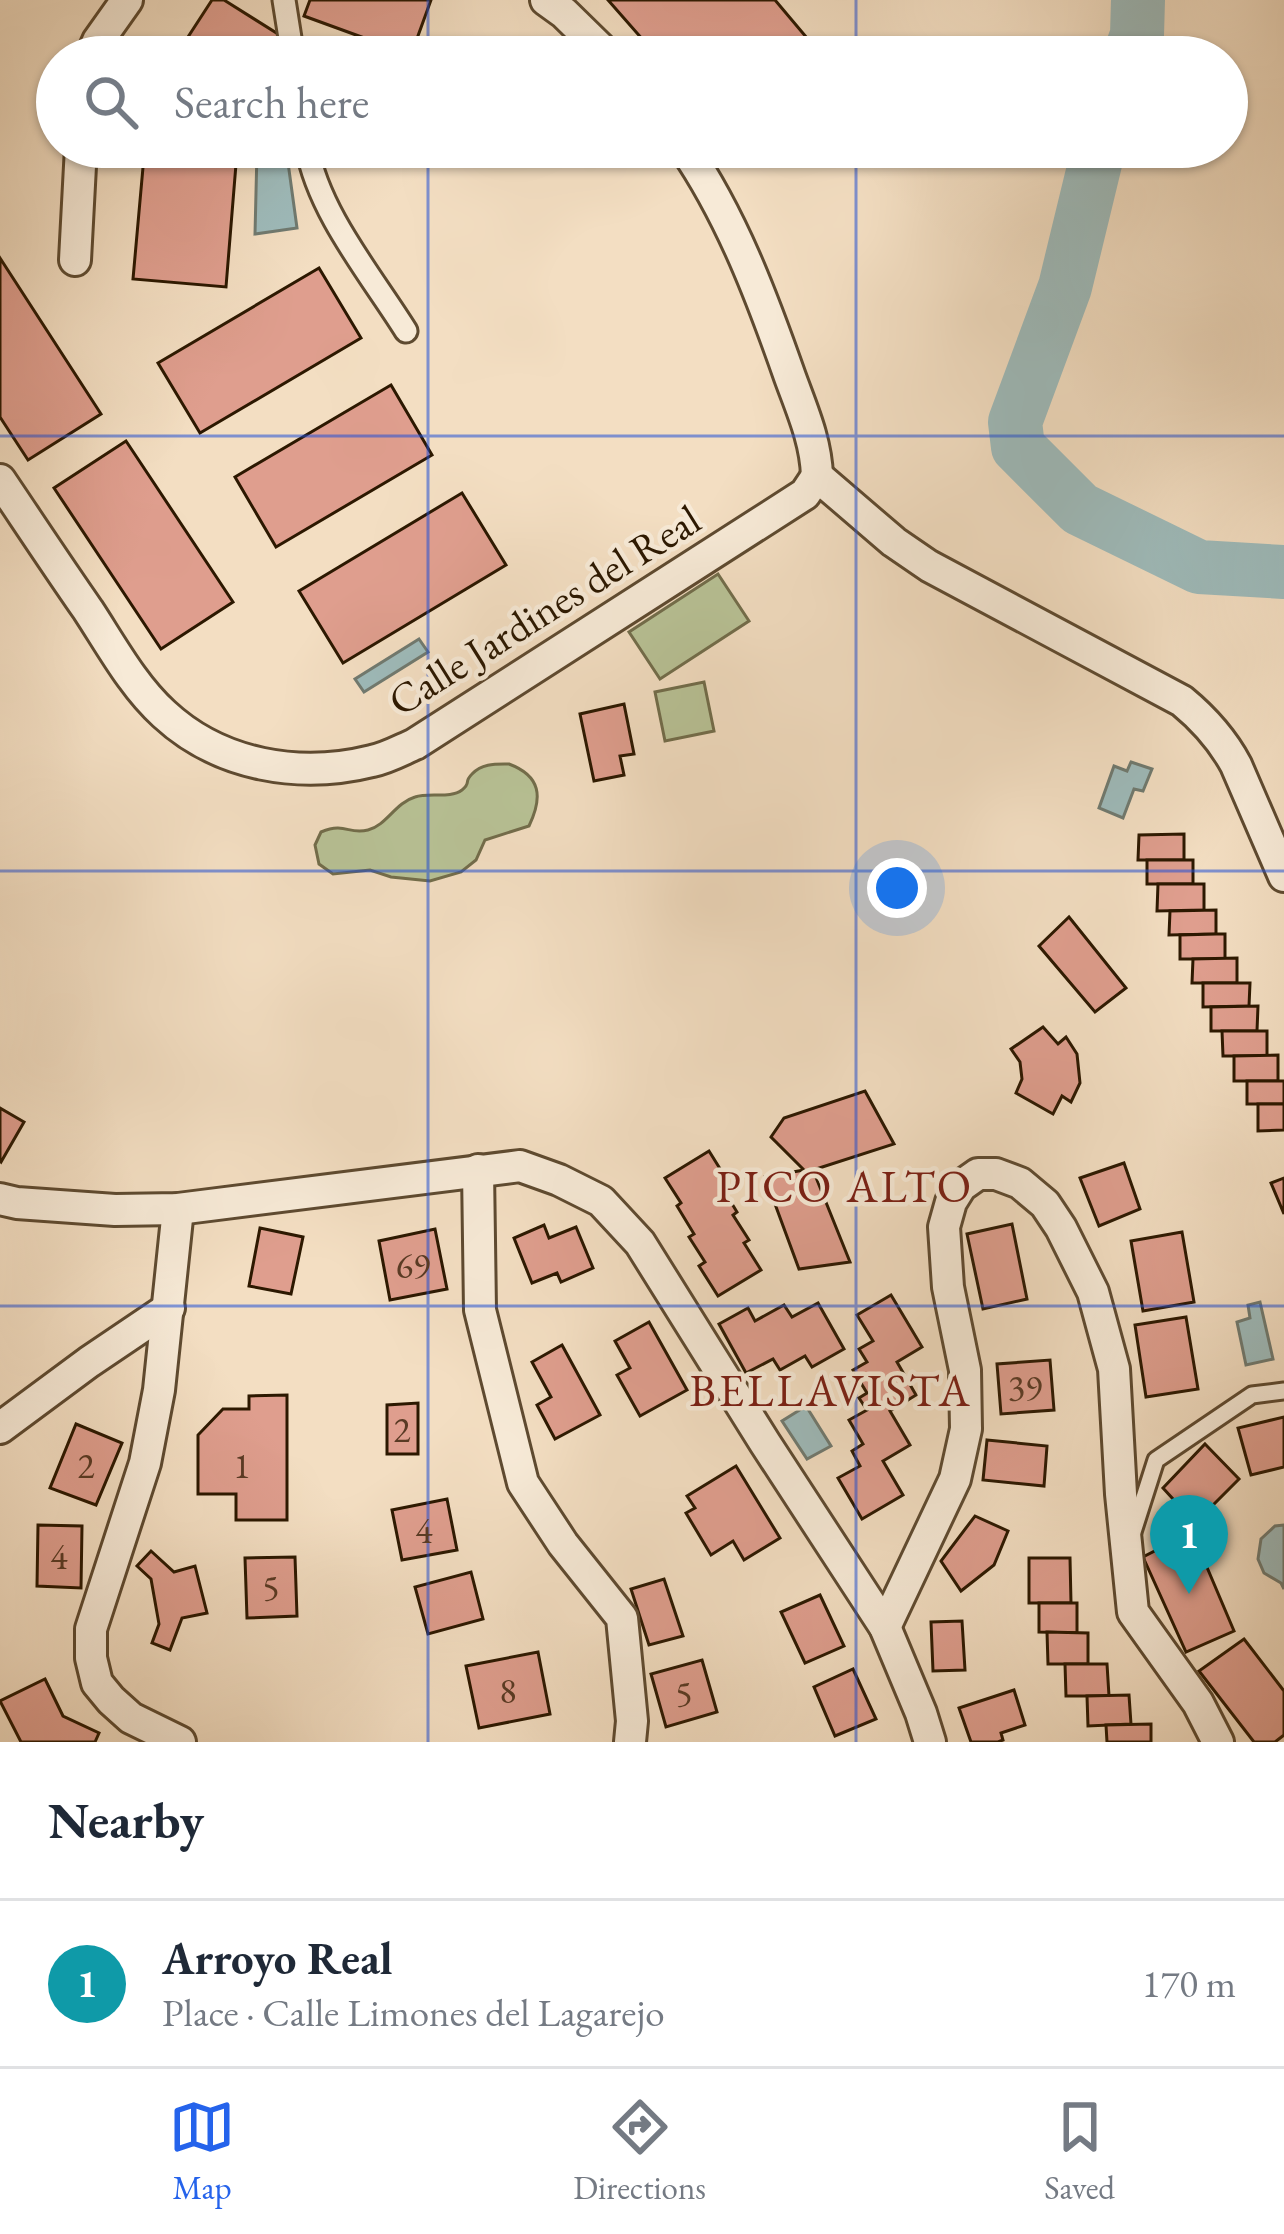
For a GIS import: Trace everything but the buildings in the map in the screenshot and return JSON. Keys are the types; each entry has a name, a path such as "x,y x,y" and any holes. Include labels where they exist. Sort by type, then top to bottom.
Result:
{"street":[{"path":"104,36 127,0"},
{"path":"284,0 290,36"},
{"path":"546,0 587,36"},
{"path":"75,260 80,168"},
{"path":"311,168 327,207 406,331"},
{"path":"698,168 712,188 756,288 808,428 817,476 929,566 1183,701 1202,717 1226,748 1284,876"},
{"name":"Calle Jardines del Real","path":"0,480 130,674 163,713 198,741 238,758 290,769 329,769 376,761 415,744 805,494 817,476"},
{"path":"0,1199 115,1210 178,1209 520,1166 601,1201 640,1243 885,1627 930,1742"},
{"path":"478,1170 480,1310 523,1483 563,1544 622,1618 630,1742"},
{"path":"885,1627 955,1479 966,1429 965,1370 948,1287 944,1227 961,1186 978,1174 996,1174 1020,1183 1045,1204 1093,1292 1114,1370 1133,1612 1198,1703 1218,1742"},
{"path":"178,1209 159,1390 145,1463 91,1629 91,1658 97,1683 111,1700 131,1718 180,1742"},
{"path":"0,1428 169,1308"}],"lane":[{"path":"1127,1552 1156,1460 1252,1395 1284,1391"}],"green space":[{"path":"718,574 749,621 660,679 629,632"},
{"path":"704,682 714,731 665,741 655,692"},
{"path":"509,764 528,775 536,789 529,826 485,840 476,860 461,872 430,881 370,870 333,874 319,864 315,845 321,832 368,830 408,800 457,793 480,768"}],"water":[{"path":"257,168 289,168 297,228 255,234"},
{"path":"419,639 428,652 364,692 355,679"},
{"path":"1131,762 1152,769 1143,791 1134,789 1123,818 1099,808 1114,766 1127,771"},
{"path":"1260,1302 1273,1359 1246,1365 1237,1322 1250,1318 1248,1305"},
{"path":"806,1406 831,1446 807,1459 782,1421"},
{"path":"1284,1525 1284,1589 1264,1573 1258,1559 1261,1539 1275,1526"}],"waterway":[{"path":"1137,36 1138,0"},
{"path":"1094,168 1065,287 1015,422 1018,447 1080,509 1199,567 1284,572"}],"place":[{"name":"Arroyo Real","path":"1189,1594"}],"district":[{"name":"PICO ALTO","path":"845,1186"},
{"name":"BELLAVISTA","path":"831,1390"}]}
